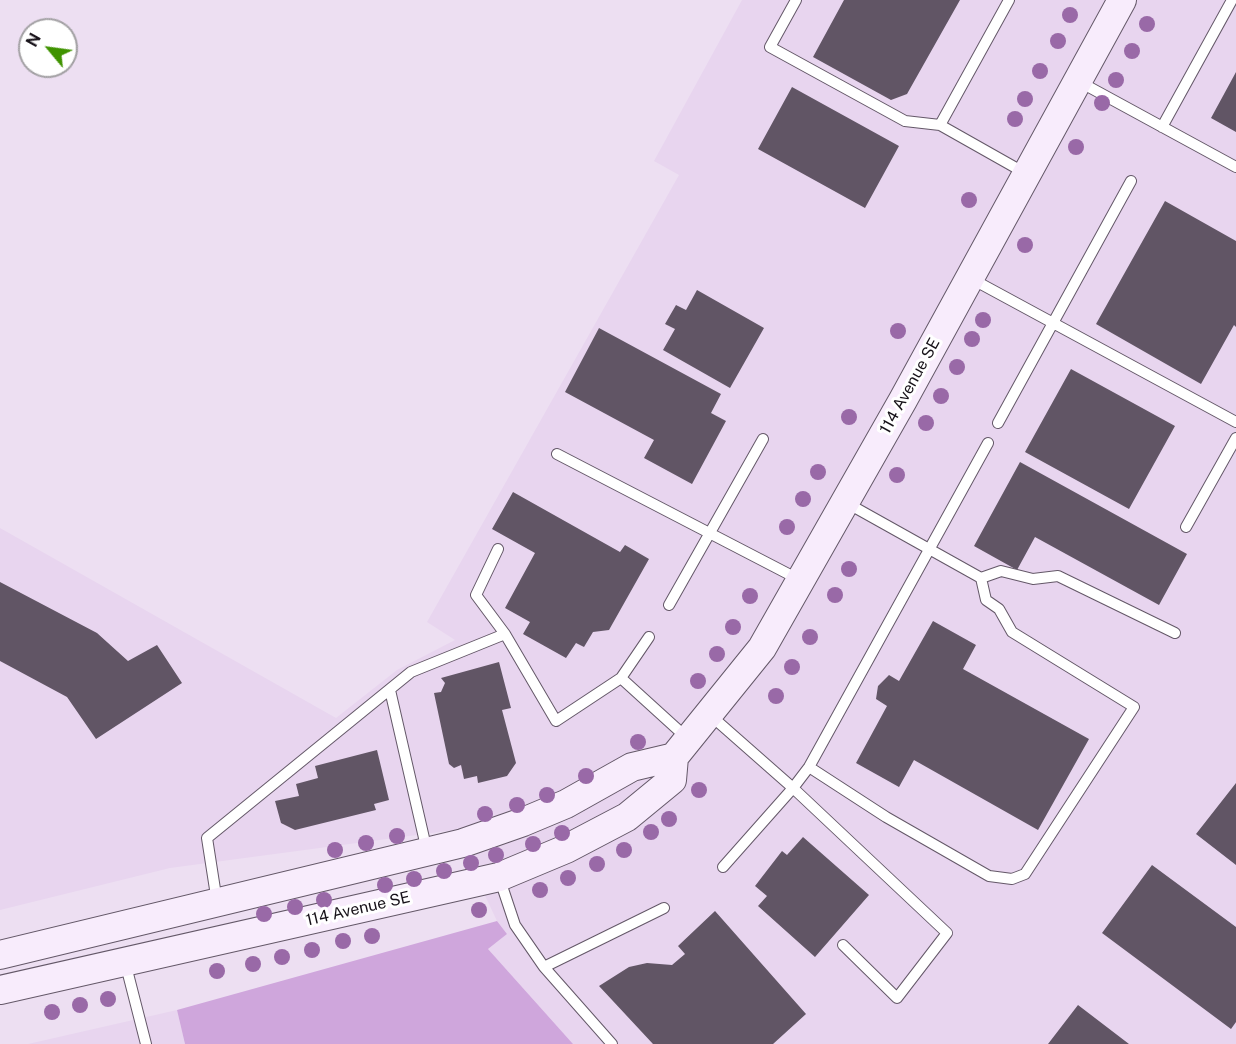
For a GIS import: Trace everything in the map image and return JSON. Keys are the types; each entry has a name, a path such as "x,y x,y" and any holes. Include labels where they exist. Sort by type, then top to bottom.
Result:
{"main road":[{"name":"114 Avenue SE","path":"0,990 499,877 566,849 627,818 672,780 681,748 762,648 970,278 1122,0"},
{"path":"0,955 427,851 523,822 566,804 632,767 681,748"}],"lane":[{"path":"796,0 770,47 905,121 940,125 1027,174"},
{"path":"940,125 1009,0"},
{"path":"1162,127 1232,0"},
{"path":"1078,81 1236,167"},
{"path":"998,423 1131,181"},
{"path":"970,278 1054,321 1236,422"},
{"path":"1186,527 1236,438"},
{"path":"669,605 708,532 763,439"},
{"path":"723,867 809,767 988,443"},
{"path":"557,454 800,581"},
{"path":"809,767 886,817 989,876 1012,879 1025,874 1134,707 1012,632 999,609 986,600 981,578 845,502"},
{"path":"498,549 476,595 505,634 556,720 621,678 649,637"},
{"path":"981,578 1001,571 1033,579 1058,576 1175,633"},
{"path":"217,902 207,838 411,672 505,634"},
{"path":"621,678 681,748"},
{"path":"390,690 427,851"},
{"path":"709,714 793,788 947,933 897,998 843,945"},
{"path":"499,877 515,925 543,967 612,1044"},
{"path":"543,967 664,908"},
{"path":"125,962 146,1044"}],"shaded area":[{"path":"742,0 1236,0 1236,1044 573,1044 488,949 507,934 497,921 454,830 170,868 0,910 0,528 336,718 397,670 455,640 427,622 679,175 654,161"},
{"path":"497,921 507,934 488,949 573,1044 185,1044 177,1010"},
{"path":"177,1010 185,1044 28,1044"}],"building":[{"path":"844,0 960,0 907,94 891,100 813,57"},
{"path":"1236,72 1236,132 1211,118"},
{"path":"792,87 899,146 865,208 758,149"},
{"path":"1165,201 1236,241 1236,327 1234,325 1201,384 1096,324"},
{"path":"697,290 764,328 730,388 663,350 675,329 665,324 676,305 686,310"},
{"path":"599,328 721,394 711,413 726,421 692,484 644,458 654,440 565,392"},
{"path":"1071,369 1175,426 1129,509 1025,452"},
{"path":"1020,462 1187,554 1159,605 1035,537 1017,570 974,546"},
{"path":"513,492 620,552 625,545 649,559 609,630 593,632 584,647 576,643 566,658 523,634 530,622 505,608 535,553 492,529"},
{"path":"0,582 97,633 128,661 157,645 182,683 96,739 67,697 0,661"},
{"path":"933,621 976,645 963,669 1089,739 1038,830 914,760 899,787 856,763 887,706 876,699 878,686 889,675 899,681"},
{"path":"499,662 511,708 502,710 516,763 507,776 478,783 477,776 464,779 461,765 454,768 449,764 434,693 441,692 445,683 441,678"},
{"path":"377,750 389,800 374,804 376,810 295,830 281,823 275,801 299,796 296,784 318,778 315,766"},
{"path":"1236,783 1236,865 1196,834"},
{"path":"803,837 869,895 815,957 758,906 767,896 755,886 782,851 787,855"},
{"path":"1152,865 1236,927 1236,1022 1231,1029 1102,933"},
{"path":"715,911 806,1014 773,1044 653,1044 599,986 629,967 647,963 672,965 685,954 678,946"},
{"path":"1078,1005 1129,1044 1048,1044"}]}
